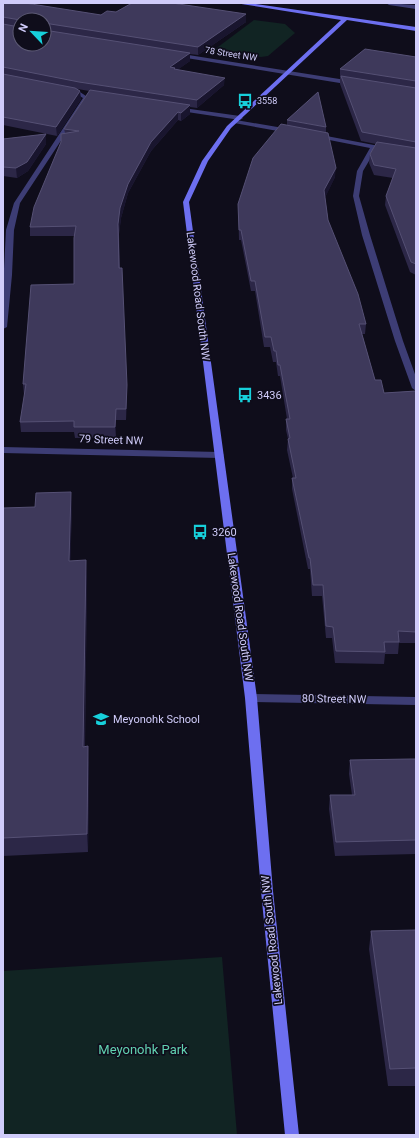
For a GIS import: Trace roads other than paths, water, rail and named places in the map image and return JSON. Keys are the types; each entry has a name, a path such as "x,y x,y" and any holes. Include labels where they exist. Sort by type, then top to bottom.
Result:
{"street":[{"path":"238,3 416,29"},
{"path":"389,3 416,7"},
{"name":"Lakewood Road South NW","path":"292,1135 267,891 251,698 186,202 205,161 229,128 345,19"},
{"name":"78 Street NW","path":"170,54 361,84"},
{"path":"64,90 93,95"},
{"path":"3,327 8,276 10,230 17,203 86,98 78,93"},
{"path":"171,108 298,133"},
{"path":"306,134 390,150"},
{"path":"374,147 360,171 356,196 366,235 399,341 416,388"},
{"name":"79 Street NW","path":"3,450 219,455"},
{"name":"80 Street NW","path":"251,698 416,701"}],"place":[{"name":"3558","path":"245,101"},
{"name":"3436","path":"245,395"},
{"name":"3260","path":"200,532"},
{"name":"Meyonohk School","path":"101,719"}],"park label":[{"name":"Meyonohk Park","path":"143,1049"}]}
